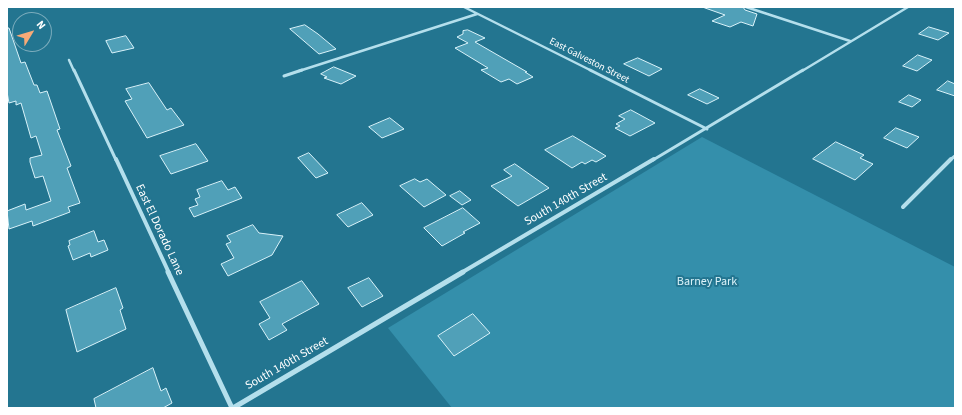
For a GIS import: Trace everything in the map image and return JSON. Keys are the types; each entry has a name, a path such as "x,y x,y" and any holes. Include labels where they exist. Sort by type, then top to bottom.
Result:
{"street":[{"name":"East Galveston Street","path":"464,7 707,129"},
{"path":"746,7 850,42"},
{"name":"South 140th Street","path":"232,408 707,129 908,7"},
{"path":"284,76 478,14"},
{"name":"East El Dorado Lane","path":"69,60 232,408"},
{"path":"903,207 955,156"}],"green space":[{"name":"Barney Park","path":"702,137 955,267 955,408 452,408 388,328"}],"building":[{"path":"743,7 745,10 757,14 753,26 741,22 730,27 712,21 725,15 705,8"},
{"path":"305,25 336,49 319,54 290,29"},
{"path":"929,27 949,33 938,40 919,34"},
{"path":"7,28 9,28 12,37 12,52 17,52 21,63 25,62 34,85 37,85 40,93 47,91 60,129 57,130 71,166 67,168 80,203 68,207 70,212 33,226 32,221 9,229 7,211 25,204 26,210 51,201 43,176 35,178 30,162 30,158 42,155 36,136 31,138 21,103 16,105 16,101 9,103 7,92"},
{"path":"468,30 485,38 475,42 533,77 517,84 509,79 501,82 481,70 488,68 455,48 468,43 457,37 463,34 463,31"},
{"path":"126,36 134,48 112,53 106,41"},
{"path":"918,55 932,60 917,71 903,66"},
{"path":"638,58 662,69 649,76 624,64"},
{"path":"334,67 356,76 341,84 324,78 327,77 321,74"},
{"path":"948,81 955,84 955,96 937,90"},
{"path":"149,83 167,110 171,108 184,125 147,138 125,101 132,99 126,89"},
{"path":"700,89 719,98 707,104 688,95"},
{"path":"909,95 921,100 912,107 899,102"},
{"path":"631,110 655,123 630,136 615,128 620,126 616,124 625,119 619,116"},
{"path":"390,118 404,129 382,138 369,127"},
{"path":"896,128 919,137 907,148 884,138"},
{"path":"573,136 606,156 596,162 592,160 585,164 582,162 572,168 545,150"},
{"path":"836,142 864,155 860,158 873,164 855,180 813,159"},
{"path":"196,144 208,161 171,174 160,156"},
{"path":"309,153 328,173 316,178 298,158"},
{"path":"515,164 549,188 518,206 491,186 512,176 504,170"},
{"path":"415,179 420,182 427,179 446,195 424,207 400,186"},
{"path":"222,181 228,190 235,187 242,198 194,217 189,208 198,205 195,199 200,197 197,190"},
{"path":"460,191 471,200 462,205 450,196"},
{"path":"362,203 373,215 348,227 337,215"},
{"path":"463,208 480,223 442,246 424,228"},
{"path":"253,225 259,233 283,236 272,255 228,276 221,264 234,258 226,244 231,242 227,236"},
{"path":"94,231 98,242 104,240 108,250 91,257 90,253 73,260 68,246 70,245 69,241"},
{"path":"369,278 383,296 362,307 348,288"},
{"path":"302,281 319,304 282,324 287,330 269,340 259,324 270,318 260,302"},
{"path":"116,288 123,308 120,310 126,329 77,352 66,310"},
{"path":"473,314 490,333 454,356 438,336"},
{"path":"153,368 161,391 166,388 172,403 163,408 96,408 94,399"}]}
